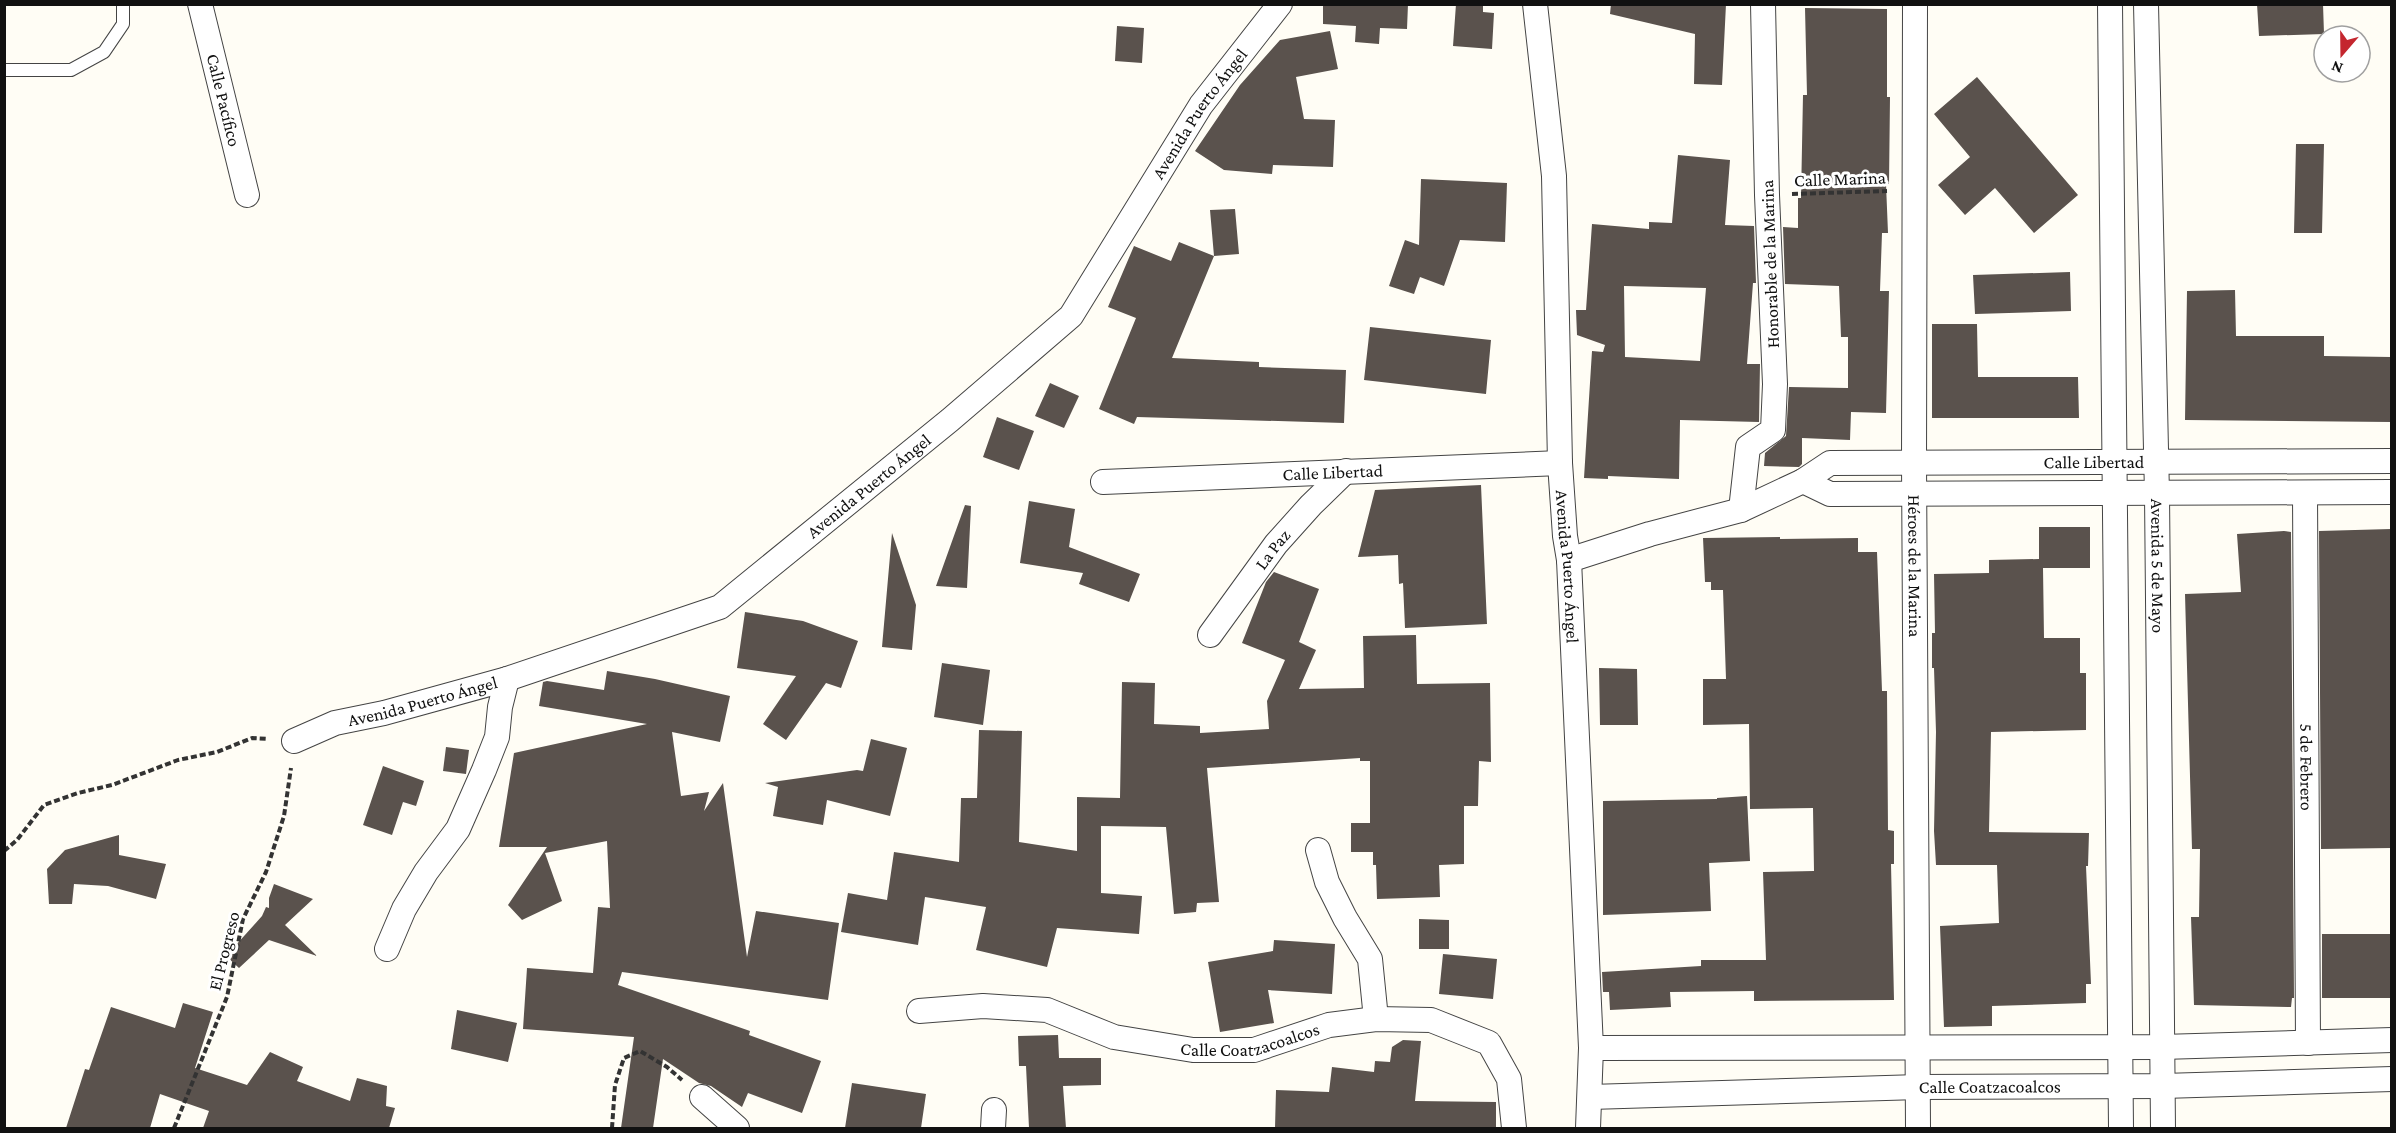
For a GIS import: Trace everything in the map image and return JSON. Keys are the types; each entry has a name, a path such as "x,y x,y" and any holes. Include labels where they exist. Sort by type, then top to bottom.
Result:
{"street":[{"name":"Calle Pacífico","path":"200,4 248,195"},
{"name":"Avenida Puerto Ángel","path":"294,741 335,723 384,713 507,679 720,607 950,420 1071,316 1201,105 1280,4"},
{"name":"Avenida Puerto Ángel","path":"1535,4 1554,176 1560,463 1569,560 1591,1048 1588,1128"},
{"name":"Honorable de la Marina","path":"1741,510 1748,447 1773,430 1775,384 1767,195 1763,4"},
{"name":"Héroes de la Marina","path":"1915,4 1914,494 1918,1128"},
{"path":"2110,4 2121,1128"},
{"name":"Avenida 5 de Mayo","path":"2146,4 2157,494 2163,1128"},
{"name":"Calle Libertad","path":"1569,560 1650,534 1741,510 1803,481 1830,463 2391,461"},
{"name":"Calle Libertad","path":"1103,482 1560,463"},
{"name":"La Paz","path":"1210,635 1276,544 1346,471"},
{"name":"Calle Libertad","path":"1803,481 1830,494 2391,492"},
{"name":"5 de Febrero","path":"2305,493 2308,1043"},
{"path":"387,949 404,909 426,872 458,830 497,737 500,707 507,679"},
{"path":"1318,850 1327,882 1345,918 1370,959 1376,1019"},
{"name":"Calle Coatzacoalcos","path":"919,1011 983,1006 1047,1010 1114,1037 1193,1050 1254,1050 1329,1025 1376,1019 1431,1020 1490,1042 1509,1079 1514,1128"},
{"path":"1591,1048 2162,1047 2391,1040"},
{"name":"Calle Coatzacoalcos","path":"1590,1098 1918,1087 2120,1087 2391,1079"},
{"path":"702,1097 737,1128"}],"lane":[{"path":"4,70 71,70 104,52 123,24 123,4"}],"path":[{"name":"Calle Marina","path":"1767,195 1914,189"},
{"path":"4,851 17,840 44,805 78,793 112,785 178,760 217,752 252,738 294,741"},
{"name":"El Progreso","path":"174,1128 227,997 243,919 266,872 284,816 294,741"},
{"path":"612,1128 615,1085 624,1058 640,1051 667,1067 702,1097"}],"building":[{"path":"1323,4 1408,4 1407,29 1380,28 1379,44 1355,42 1356,26 1323,24"},
{"path":"1456,4 1483,4 1483,12 1494,13 1492,49 1453,46"},
{"path":"1611,4 1726,4 1722,85 1694,84 1695,34 1610,14"},
{"path":"2257,4 2323,4 2324,24 2312,24 2312,34 2259,36"},
{"path":"1805,8 1887,9 1887,97 1890,97 1889,184 1886,184 1888,233 1882,233 1880,291 1889,291 1886,413 1851,412 1850,440 1802,438 1802,464 1799,467 1764,466 1765,453 1786,436 1789,387 1848,388 1848,337 1841,337 1839,286 1785,284 1783,227 1798,228 1798,198 1801,198 1803,95 1807,95"},
{"path":"1117,26 1144,28 1142,63 1115,61"},
{"path":"1330,31 1338,69 1296,77 1304,119 1335,120 1333,167 1273,165 1272,174 1224,170 1195,151 1240,85 1280,40"},
{"path":"1977,77 2078,195 2034,233 1995,188 1965,215 1938,185 1970,157 1934,114"},
{"path":"2296,144 2324,144 2322,233 2294,233"},
{"path":"1678,155 1730,160 1725,225 1754,226 1756,283 1753,283 1747,364 1760,364 1759,422 1680,420 1679,479 1608,476 1608,479 1584,478 1592,351 1603,352 1605,345 1577,335 1576,310 1586,310 1592,224 1649,229 1649,222 1672,223","holes":["1624,286 1706,288 1700,361 1625,357"]},
{"path":"1421,179 1507,183 1505,242 1460,240 1444,286 1420,277 1414,294 1389,286 1405,240 1419,245"},
{"path":"1235,209 1239,254 1214,256 1210,210"},
{"path":"1179,242 1214,256 1172,358 1259,362 1259,367 1346,370 1344,423 1137,417 1134,424 1099,409 1136,318 1108,307 1134,246 1171,261"},
{"path":"2070,272 2071,311 1975,314 1973,275"},
{"path":"2235,290 2236,336 2324,336 2324,356 2391,357 2391,422 2185,420 2187,291"},
{"path":"1932,324 1977,324 1978,377 2078,377 2079,418 1932,418"},
{"path":"1370,327 1491,340 1486,394 1364,380"},
{"path":"1050,383 1079,396 1064,428 1035,416"},
{"path":"997,417 1034,431 1019,470 983,457"},
{"path":"1481,485 1487,624 1405,628 1403,583 1399,584 1398,555 1358,557 1375,490"},
{"path":"1029,501 1075,509 1069,547 1140,574 1129,602 1079,584 1083,573 1020,563"},
{"path":"965,505 971,506 967,588 936,586"},
{"path":"2039,527 2090,527 2090,568 2043,568 2044,638 2080,638 2080,673 2086,673 2086,730 1991,732 1989,832 2089,833 2088,866 2086,866 2091,984 2086,984 2086,1003 1992,1006 1992,1026 1944,1027 1940,926 1999,923 1997,865 1936,865 1934,831 1936,732 1934,668 1932,668 1932,633 1935,633 1934,574 1989,573 1989,560 2039,559"},
{"path":"2391,529 2391,848 2321,849 2319,531"},
{"path":"2291,532 2294,998 2292,998 2291,1007 2194,1005 2191,917 2199,917 2200,849 2192,849 2185,594 2241,592 2237,534"},
{"path":"892,533 916,605 912,650 882,647"},
{"path":"1780,537 1780,539 1858,538 1858,552 1877,552 1882,691 1887,691 1888,830 1894,831 1894,864 1891,864 1894,1000 1754,1001 1754,991 1670,992 1671,1007 1610,1010 1609,992 1603,992 1602,972 1701,966 1701,960 1766,960 1763,872 1814,871 1813,808 1750,809 1749,724 1703,725 1703,679 1726,679 1723,590 1711,590 1711,582 1705,582 1703,538"},
{"path":"1274,572 1319,589 1299,642 1316,650 1299,689 1364,688 1363,636 1416,635 1417,684 1490,683 1491,762 1479,761 1478,806 1464,806 1464,864 1439,865 1440,897 1377,899 1376,865 1373,865 1373,852 1351,852 1351,823 1370,823 1370,761 1360,761 1360,758 1207,768 1219,902 1197,903 1196,912 1174,914 1166,827 1101,826 1101,893 1142,896 1139,934 1057,928 1047,967 976,950 986,907 925,897 918,945 841,932 848,893 887,900 894,852 959,862 961,798 977,798 979,730 1022,731 1019,842 1077,851 1077,797 1120,798 1122,682 1155,683 1154,724 1200,726 1200,733 1269,729 1267,701 1285,660 1242,643 1266,582"},
{"path":"745,612 803,621 858,641 841,688 826,683 786,740 763,724 796,676 737,668"},
{"path":"942,663 990,670 983,725 934,717"},
{"path":"1599,668 1637,669 1638,725 1600,725"},
{"path":"607,671 730,696 720,742 672,732 681,796 709,792 704,811 723,783 747,957 756,911 839,923 828,1000 622,972 618,985 750,1031 749,1035 821,1061 802,1113 748,1093 742,1107 711,1086 699,1083 663,1059 653,1128 621,1128 634,1037 523,1029 527,968 593,973 598,907 610,908 607,841 545,853 562,901 522,920 508,905 547,847 499,847 514,753 647,724 539,706 543,682 604,690"},
{"path":"871,739 907,748 890,816 827,800 823,825 773,816 778,787 765,783 863,771"},
{"path":"446,747 469,750 466,774 443,771"},
{"path":"383,766 424,781 416,806 403,802 392,835 363,825"},
{"path":"1747,796 1750,861 1709,863 1711,911 1603,915 1603,801 1717,799"},
{"path":"119,835 119,855 166,864 156,899 108,886 74,884 72,904 49,904 47,869 65,850"},
{"path":"274,884 313,899 285,925 317,956 269,940 239,968 226,956 262,916 266,907 269,908 269,898"},
{"path":"1419,919 1449,920 1449,949 1419,949"},
{"path":"2322,934 2391,934 2391,998 2322,998"},
{"path":"1274,940 1335,944 1332,994 1268,990 1274,1023 1220,1032 1208,962 1273,951"},
{"path":"1443,954 1497,959 1493,999 1439,994"},
{"path":"183,1003 213,1012 195,1068 247,1085 270,1052 303,1067 297,1081 350,1101 357,1078 387,1086 386,1106 395,1108 389,1128 203,1128 209,1111 160,1094 150,1128 66,1128 85,1069 89,1070 111,1007 175,1028"},
{"path":"457,1010 517,1023 508,1062 451,1049"},
{"path":"1058,1035 1059,1058 1101,1058 1101,1085 1063,1086 1066,1128 1029,1128 1026,1066 1019,1066 1018,1036"},
{"path":"1403,1040 1421,1041 1415,1101 1496,1102 1496,1128 1275,1128 1276,1090 1329,1092 1332,1067 1374,1072 1375,1061 1390,1062 1392,1047"},
{"path":"852,1083 926,1094 921,1128 845,1128"}]}
